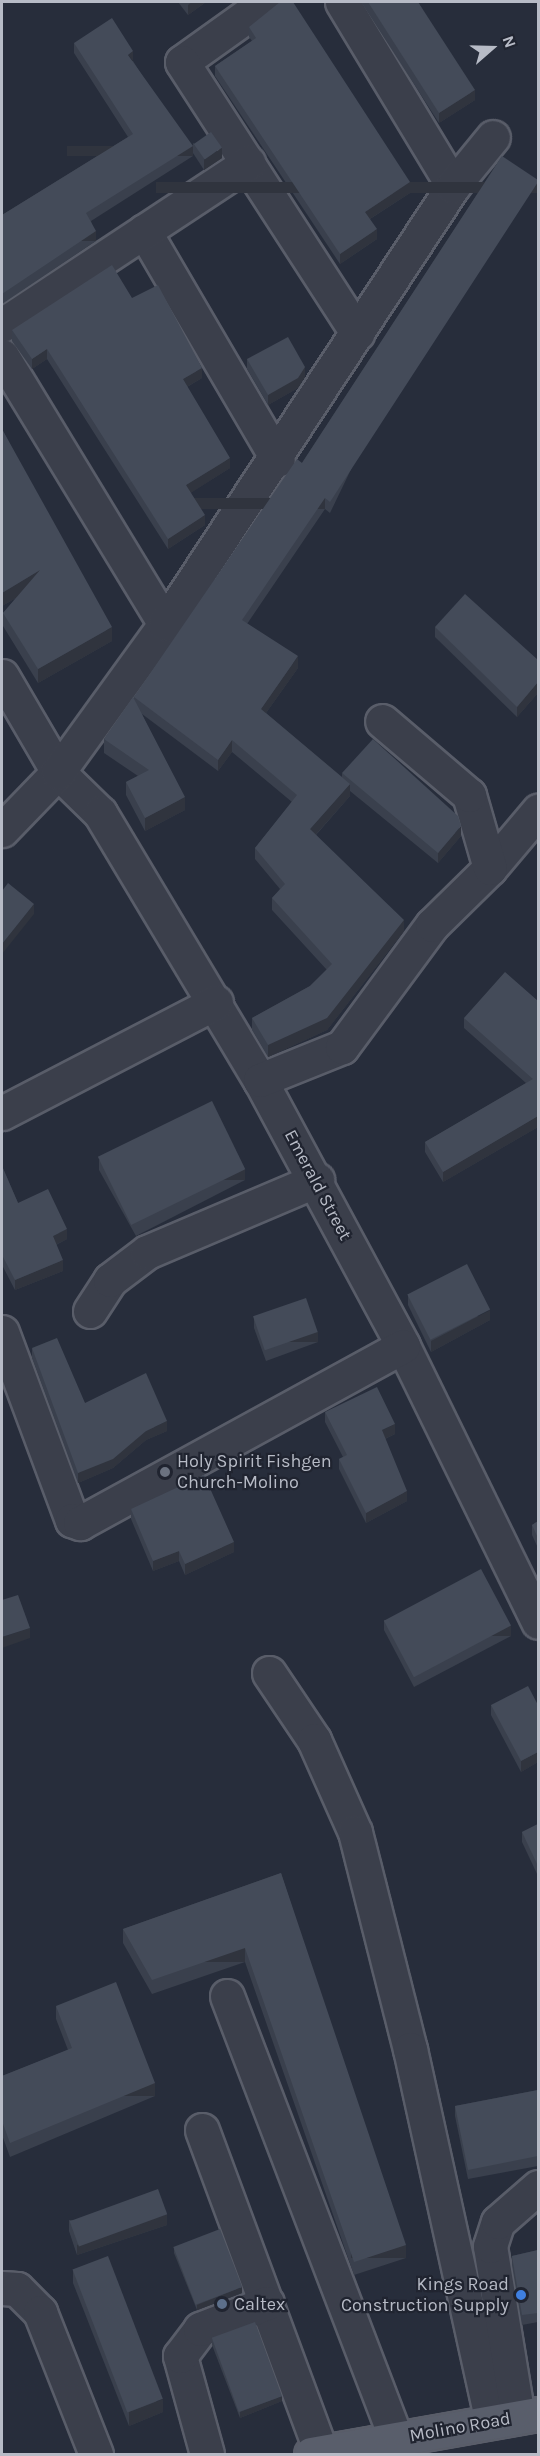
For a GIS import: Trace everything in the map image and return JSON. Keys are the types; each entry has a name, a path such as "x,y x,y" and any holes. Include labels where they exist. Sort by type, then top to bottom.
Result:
{"main road":[{"name":"Molino Road","path":"316,2453 516,2417"}],"street":[{"path":"266,2 182,62 357,333"},
{"path":"342,2 453,186"},
{"path":"2,830 58,772 165,624 278,460 453,186 492,137"},
{"path":"2,325 248,163"},
{"path":"144,231 278,460"},
{"path":"2,356 165,624"},
{"name":"Emerald Street","path":"2,675 58,772 100,813 216,1002 317,1180 403,1346 538,1622"},
{"path":"382,721 469,795 490,868"},
{"path":"260,1080 342,1047 432,925 490,868 538,811"},
{"path":"2,1113 216,1002"},
{"path":"90,1311 110,1280 147,1252 317,1180"},
{"path":"2,1332 72,1520 80,1523 403,1346"},
{"path":"269,1673 314,1740 355,1832 410,2049 516,2417"},
{"path":"227,1996 396,2438"},
{"path":"202,2130 267,2303 316,2453"},
{"path":"516,2417 490,2246 498,2222 538,2187"},
{"path":"2,2288 17,2289 40,2312 96,2454"},
{"path":"207,2454 180,2356 200,2329 267,2303"}],"building":[{"path":"280,2 293,2 410,182 365,212 377,229 340,254 215,66 256,38 249,27"},
{"path":"368,2 418,2 475,90 439,113"},
{"path":"112,18 133,51 128,55 193,146 86,213 96,231 2,294 2,215 133,134 74,43"},
{"path":"211,132 222,148 205,160 194,144"},
{"path":"502,156 538,182 330,502 325,498 242,620 298,656 261,709 350,784 310,829 404,920 327,1018 268,1045 252,1018 310,986 332,964 272,898 285,884 255,848 297,795 232,740 218,760 134,697 297,459 302,463"},
{"path":"112,265 132,298 158,285 202,368 183,379 230,458 186,485 205,515 168,539 47,349 32,359 12,330"},
{"path":"288,337 305,367 298,378 268,395 247,359"},
{"path":"2,429 112,627 38,669 3,613 40,570 2,593"},
{"path":"465,594 538,660 538,682 517,707 435,627"},
{"path":"133,697 185,797 145,818 126,782 149,770 104,739"},
{"path":"373,739 458,816 461,826 438,853 342,773"},
{"path":"8,883 34,904 2,944 2,891"},
{"path":"505,972 538,1001 538,1116 443,1172 425,1142 533,1079 464,1018"},
{"path":"212,1101 245,1169 131,1225 98,1157"},
{"path":"2,1166 18,1203 48,1189 67,1229 53,1236 63,1260 15,1280 2,1255"},
{"path":"467,1264 490,1309 430,1340 407,1294"},
{"path":"306,1298 318,1332 265,1350 253,1316"},
{"path":"57,1338 85,1403 146,1373 167,1421 146,1431 113,1459 78,1473 32,1348"},
{"path":"377,1387 395,1424 382,1430 407,1491 366,1513 339,1459 347,1455 325,1412"},
{"path":"204,1475 234,1542 185,1564 179,1551 153,1561 131,1509"},
{"path":"538,1521 538,1538 532,1525"},
{"path":"481,1569 511,1626 414,1677 384,1621"},
{"path":"18,1595 30,1628 2,1637 2,1600"},
{"path":"528,1686 538,1705 538,1752 521,1761 491,1705"},
{"path":"538,1824 538,1866 522,1832"},
{"path":"281,1873 406,2245 354,2262 245,1948 152,1980 123,1929"},
{"path":"116,1982 155,2083 10,2143 2,2121 2,2076 72,2048 56,2006"},
{"path":"538,2090 538,2156 468,2170 455,2106"},
{"path":"158,2189 167,2214 79,2247 70,2221"},
{"path":"220,2229 242,2287 196,2305 173,2247"},
{"path":"538,2250 538,2313 522,2315 512,2256"},
{"path":"108,2256 163,2399 127,2412 73,2270"},
{"path":"255,2322 282,2396 239,2412 212,2338"}],"place":[{"name":"Holy Spirit Fishgen Church-Molino","path":"165,1472"},
{"name":"Kings Road Construction Supply","path":"521,2295"},
{"name":"Caltex","path":"222,2304"}]}
